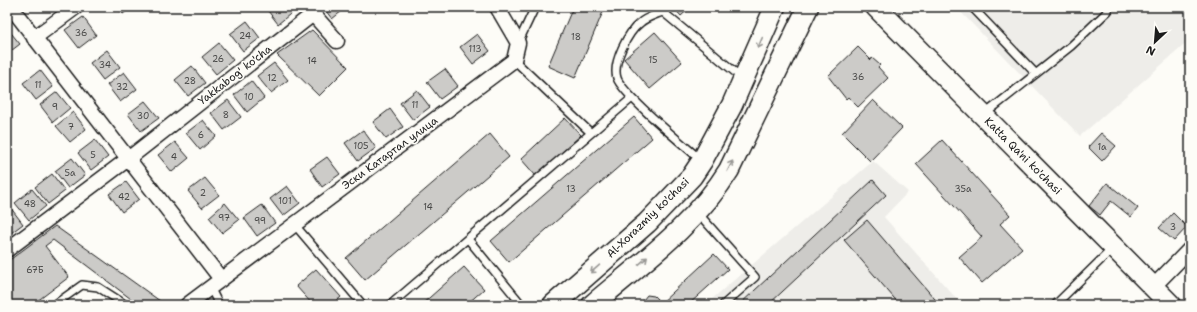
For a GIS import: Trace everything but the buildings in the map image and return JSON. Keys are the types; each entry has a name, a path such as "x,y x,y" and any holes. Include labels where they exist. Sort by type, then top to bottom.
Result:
{"main road":[{"name":"Al-Xorazmiy ko'chasi","path":"552,305 647,223 684,185 702,161 744,80 775,7"},
{"path":"592,305 666,242 697,212 716,189 729,170 808,7"},
{"name":"Katta Qa'ni ko'chasi","path":"876,7 1171,305"}],"street":[{"path":"11,7 128,159 215,283"},
{"path":"34,38 76,7"},
{"path":"497,7 518,43 514,60"},
{"name":"Yakkabog' ko'cha","path":"128,159 313,14 337,41"},
{"name":"Эски Катартал улица","path":"187,305 514,60"},
{"path":"7,250 128,159"},
{"path":"1153,287 1190,249"}],"lane":[{"path":"518,43 535,7"},
{"path":"972,7 1036,74"},
{"path":"983,116 1071,46 1108,11 1109,7"},
{"path":"702,161 632,98 617,78 617,63 624,43 640,22 659,10 744,80"},
{"path":"514,60 591,133"},
{"path":"390,305 632,98"},
{"path":"697,212 755,277 723,305"},
{"path":"294,224 363,305"},
{"path":"468,239 522,305"},
{"path":"1055,305 1114,247"},
{"path":"215,283 219,305"},
{"path":"54,305 82,285 98,287 126,305"}],"shaded area":[{"path":"956,7 1190,7 1190,40 1080,136"},
{"path":"873,161 908,192 884,217 962,305 705,305"}]}
